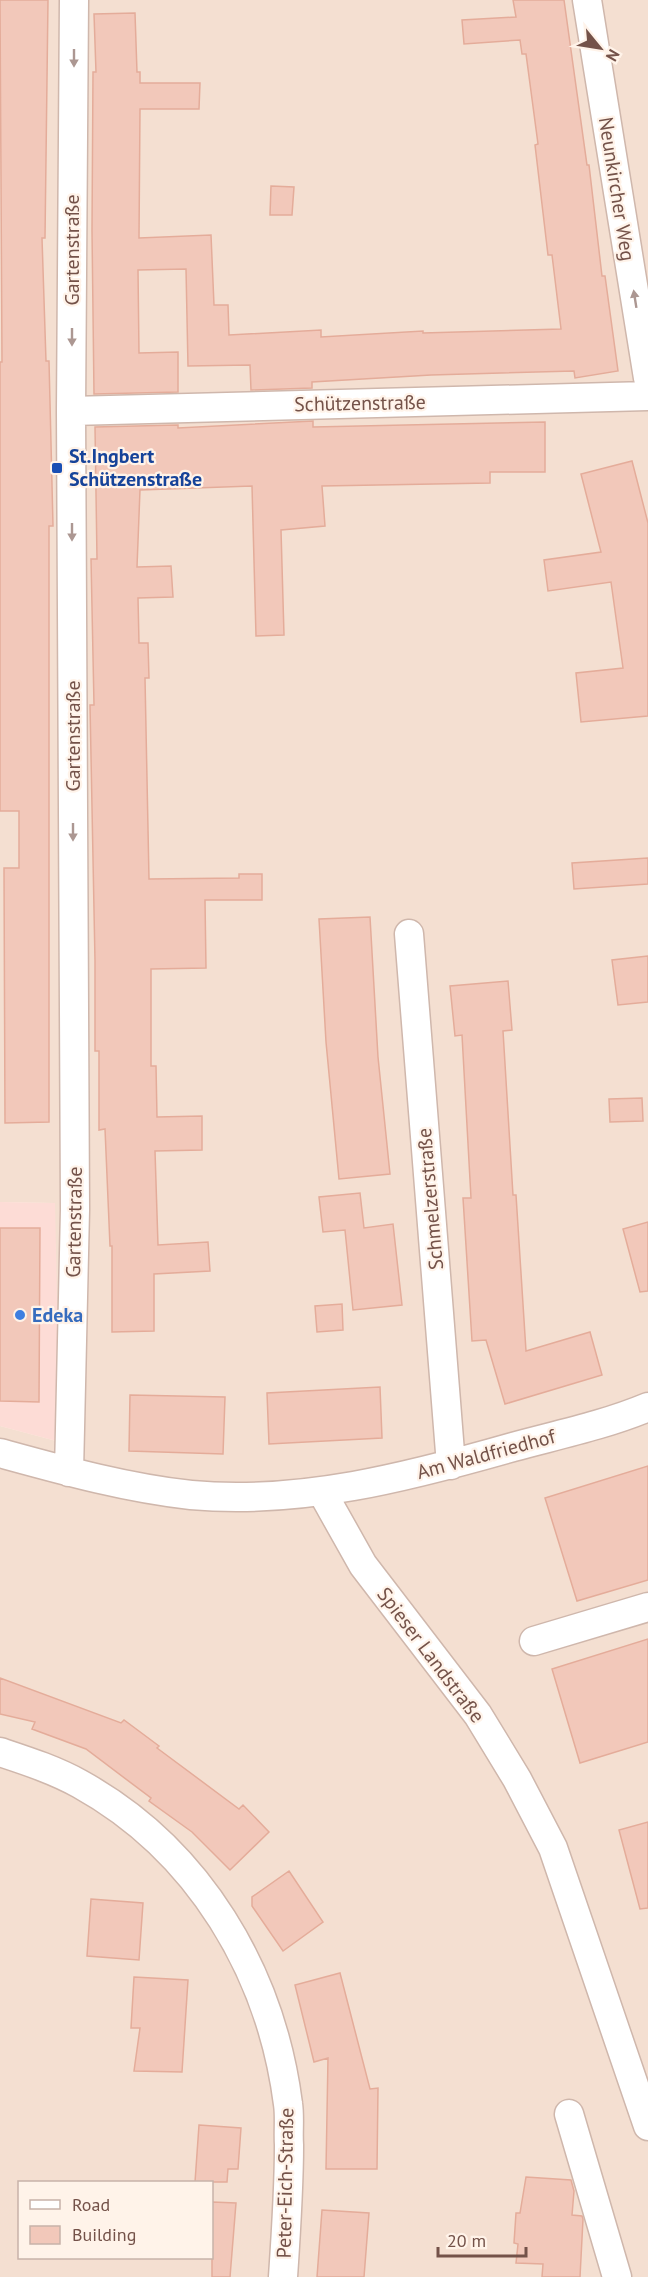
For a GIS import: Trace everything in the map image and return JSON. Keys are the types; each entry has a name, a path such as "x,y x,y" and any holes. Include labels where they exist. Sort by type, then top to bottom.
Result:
{"street":[{"name":"Gartenstraße","path":"69,1472 75,1210 71,411 74,0"},
{"name":"Neunkircher Weg","path":"587,0 648,378"},
{"name":"Schützenstraße","path":"71,411 648,396"},
{"name":"Schmelzerstraße","path":"410,934 452,1465"},
{"name":"Am Waldfriedhof","path":"321,1492 452,1465 648,1407"},
{"path":"0,1453 69,1472 191,1495 247,1497 321,1492"},
{"name":"Spieser Landstraße","path":"321,1492 363,1565 478,1715 553,1848 648,2126"},
{"path":"534,1641 648,1607"},
{"name":"Peter-Eich-Straße","path":"0,1752 32,1762 80,1784 125,1813 164,1847 180,1861 223,1918 253,1973 275,2034 288,2106 289,2189 283,2277"},
{"path":"569,2114 617,2277"}],"shaded area":[{"path":"0,0 648,0 648,2277 0,2277 0,1426 60,1442 54,1203 0,1202"},
{"path":"0,1202 55,1203 60,1442 0,1426"}],"building":[{"path":"0,0 48,0 45,238 42,238 46,361 49,361 53,526 49,526 49,1122 5,1123 4,868 19,868 19,811 0,811 0,362 2,362"},
{"path":"513,0 564,0 587,165 589,165 602,276 605,276 618,371 575,378 574,371 431,375 312,382 312,388 251,390 250,365 188,366 186,269 138,270 139,353 178,352 178,392 94,394 92,231 93,72 96,72 94,14 135,13 137,72 140,72 140,83 200,83 199,109 140,109 139,238 211,235 214,305 228,305 229,335 321,330 321,337 423,331 423,333 561,329 552,255 548,255 535,145 538,144 526,54 522,54 520,40 464,44 462,20 516,17"},
{"path":"271,186 294,187 292,215 270,215"},
{"path":"313,421 313,427 545,422 545,472 490,472 490,483 322,486 325,526 281,530 284,635 256,636 252,486 140,490 137,567 171,566 173,597 138,598 139,643 148,643 149,678 145,678 149,879 239,878 239,874 262,874 262,900 205,900 206,968 151,969 151,1066 156,1066 157,1117 202,1116 202,1150 155,1151 158,1245 208,1242 210,1271 154,1274 154,1331 112,1332 112,1246 110,1246 105,1129 99,1130 99,1051 95,1051 90,705 94,705 91,559 97,559 95,427 178,425 178,428"},
{"path":"632,461 648,523 648,716 581,722 576,673 623,668 611,582 548,591 544,560 601,552 581,474"},
{"path":"648,858 648,884 574,889 572,863"},
{"path":"370,917 378,1057 390,1174 339,1179 326,1042 319,919"},
{"path":"648,956 648,1002 618,1005 612,960"},
{"path":"508,981 512,1030 503,1031 526,1351 590,1332 602,1375 505,1404 486,1340 472,1341 463,1198 471,1198 462,1035 455,1036 450,986"},
{"path":"642,1098 643,1121 610,1122 609,1099"},
{"path":"360,1193 364,1228 393,1224 402,1305 353,1310 345,1230 323,1232 319,1197"},
{"path":"648,1222 648,1291 640,1292 623,1229"},
{"name":"Edeka","path":"0,1228 40,1228 39,1402 0,1401"},
{"path":"342,1304 343,1330 317,1332 315,1306"},
{"path":"380,1387 382,1438 269,1444 267,1393"},
{"path":"130,1395 225,1397 223,1454 129,1451"},
{"path":"648,1466 648,1580 577,1601 545,1498"},
{"path":"648,1639 648,1742 580,1763 552,1669"},
{"path":"0,1678 121,1723 124,1720 159,1746 157,1748 239,1809 243,1805 269,1832 230,1870 192,1832 149,1801 151,1798 86,1749 32,1729 35,1722 0,1714"},
{"path":"648,1822 648,1908 640,1909 619,1830"},
{"path":"289,1871 323,1922 283,1951 252,1906 252,1897"},
{"path":"91,1899 143,1903 139,1960 87,1956"},
{"path":"340,1973 370,2089 378,2088 377,2169 326,2169 328,2058 314,2062 295,1985"},
{"path":"134,1977 188,1980 182,2072 134,2071 140,2028 131,2028"},
{"path":"199,2125 241,2128 238,2169 228,2169 227,2182 195,2181"},
{"path":"526,2177 571,2180 574,2191 572,2215 582,2216 583,2219 580,2277 542,2277 543,2264 516,2263 518,2244 514,2243 516,2213 520,2213"},
{"path":"213,2202 236,2203 230,2277 212,2277"},
{"path":"322,2210 369,2213 364,2277 317,2277"}],"place":[{"name":"St.Ingbert Schützenstraße","path":"57,468"},
{"name":"Edeka","path":"20,1315"}]}
